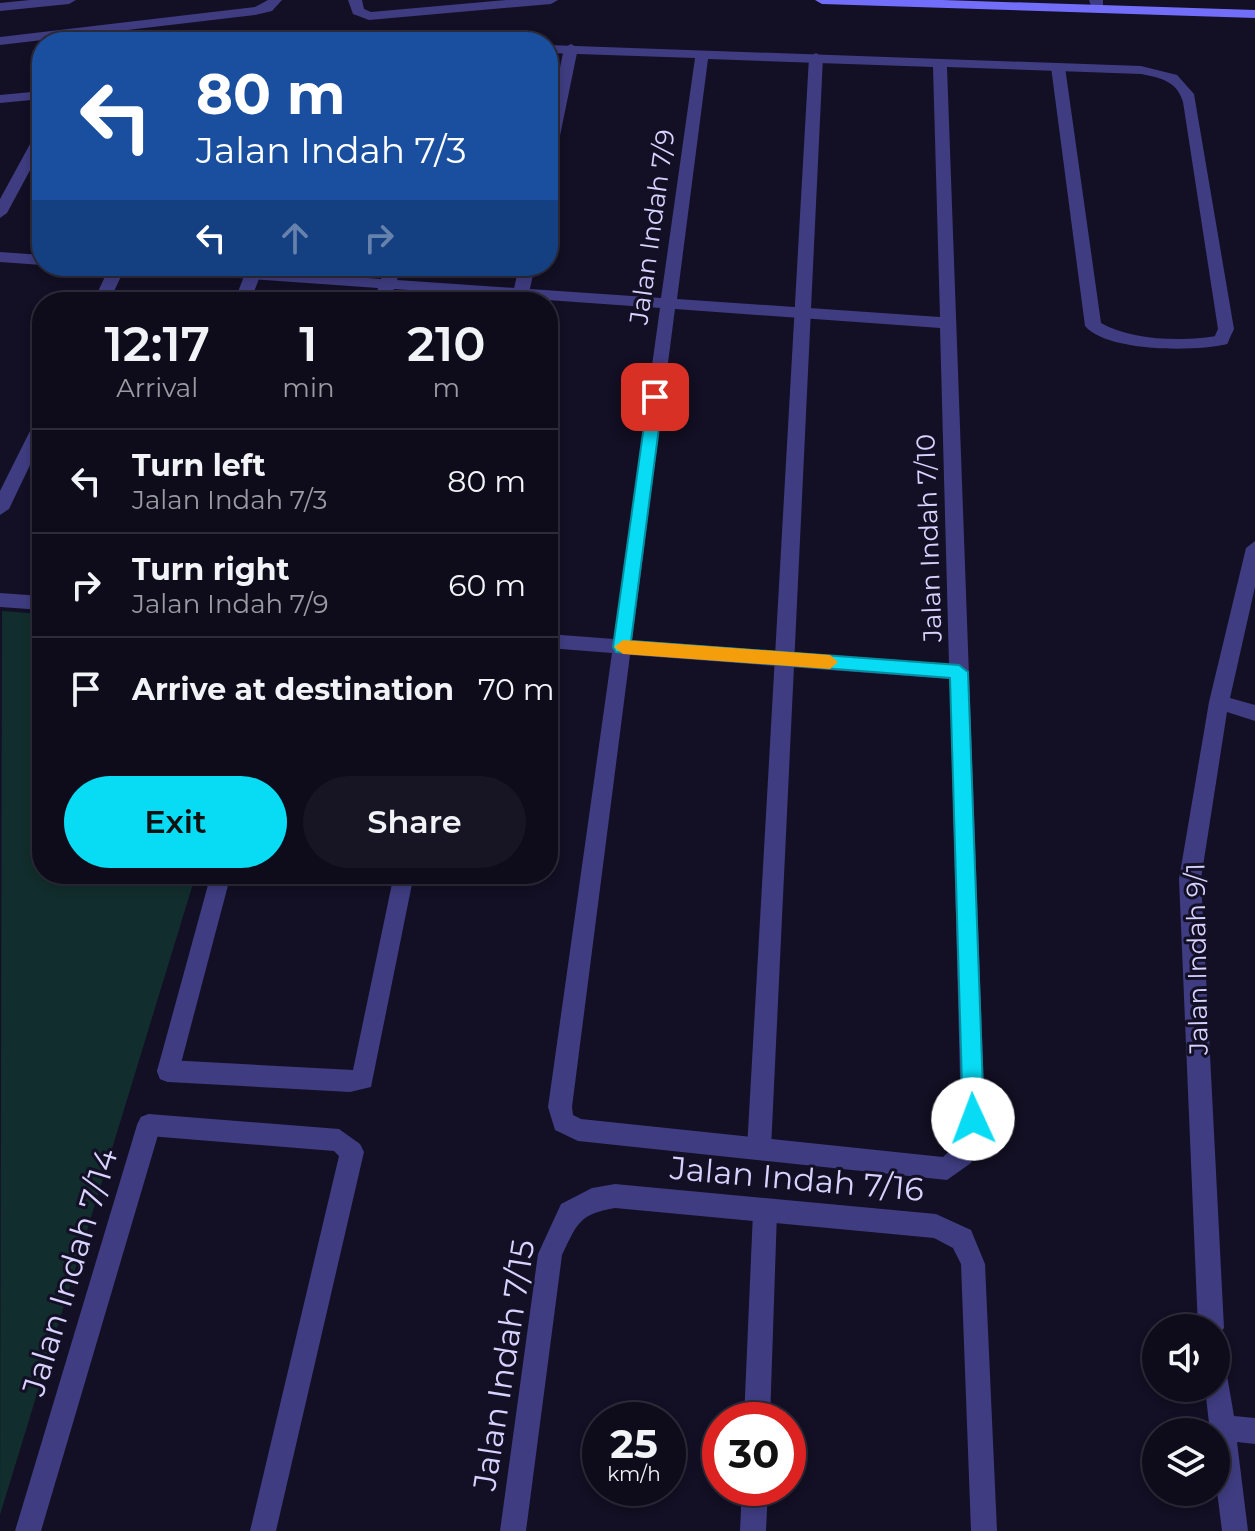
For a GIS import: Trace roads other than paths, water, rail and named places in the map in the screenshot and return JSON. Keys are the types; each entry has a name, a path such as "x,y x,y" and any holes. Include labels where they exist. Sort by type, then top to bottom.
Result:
{"main road":[{"path":"822,0 1097,4 1255,14"}],"street":[{"path":"0,7 63,14 255,11 267,8 275,0"},
{"path":"355,0 358,11 369,16 481,2 551,0"},
{"path":"0,41 63,14"},
{"path":"558,111 571,48"},
{"path":"558,49 1141,70 1175,79 1188,90 1226,329 1221,340 1204,343 1116,337 1093,326 1058,67"},
{"name":"Jalan Indah 7/9","path":"702,53 560,1107 563,1122 578,1130 759,1149"},
{"path":"759,1149 816,57"},
{"name":"Jalan Indah 7/10","path":"759,1149 947,1169 963,1155 973,1119 940,62"},
{"path":"0,99 32,96"},
{"path":"0,213 32,154"},
{"path":"0,257 32,259"},
{"path":"311,276 463,292"},
{"path":"385,292 390,276"},
{"path":"558,299 668,303 948,323"},
{"path":"0,509 32,443"},
{"name":"Jalan Indah 9/1","path":"1210,1314 1190,879 1219,702 1255,548"},
{"path":"0,600 32,602"},
{"path":"558,642 959,672"},
{"path":"1219,702 1255,713"},
{"path":"218,884 168,1071 350,1081 363,1079 402,884"},
{"name":"Jalan Indah 7/14","path":"28,1531 149,1125 339,1140 352,1152 263,1531"},
{"name":"Jalan Indah 7/16","path":"570,1212 592,1200 615,1196 936,1226 962,1239 970,1250 984,1531"},
{"name":"Jalan Indah 7/15","path":"513,1531 550,1254 570,1212"},
{"path":"758,1402 765,1212"},
{"path":"1230,1429 1255,1431"},
{"path":"1230,1488 1235,1531"},
{"path":"753,1531 754,1506"}]}
